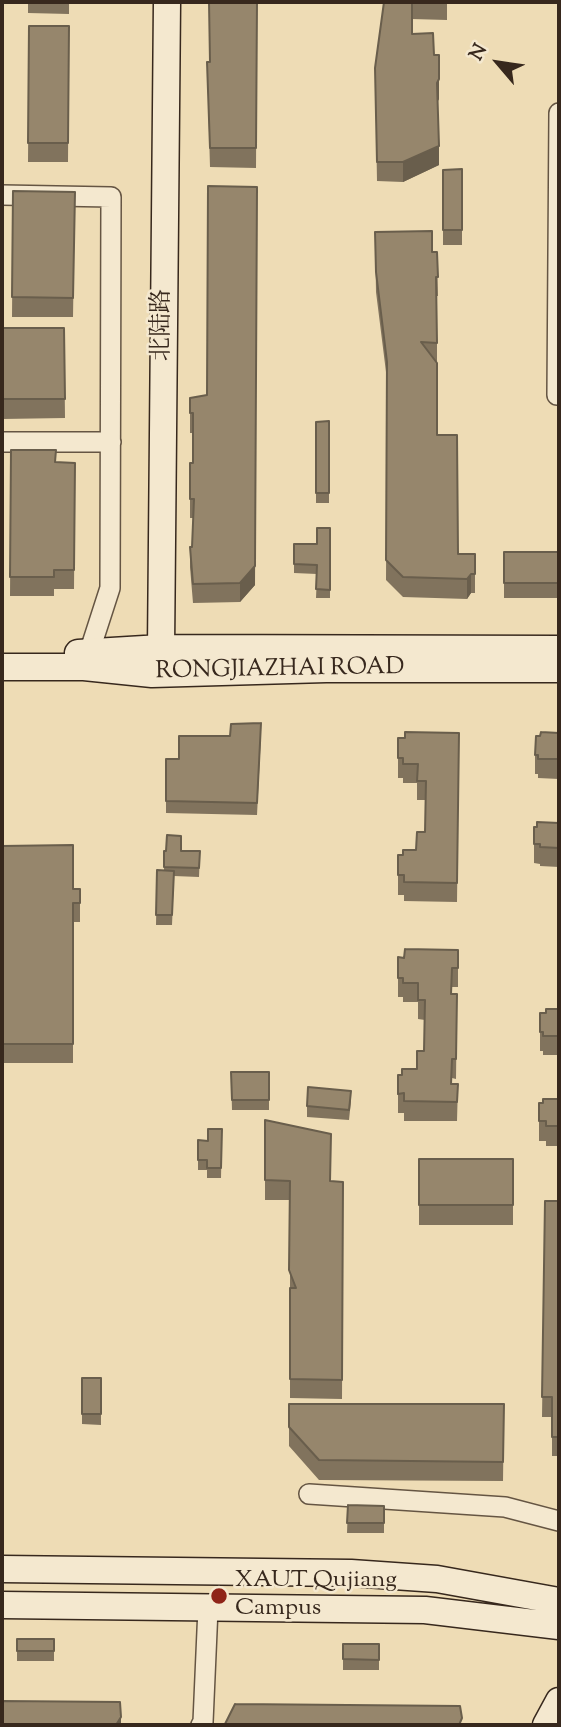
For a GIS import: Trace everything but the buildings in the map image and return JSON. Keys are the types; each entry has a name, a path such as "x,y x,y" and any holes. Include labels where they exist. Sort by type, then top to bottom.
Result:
{"street":[{"name":"北陆路","path":"161,648 166,2"},
{"path":"559,114 559,396"},
{"path":"2,195 111,197 110,588 89,653"},
{"path":"2,442 111,442"},
{"name":"RONGJIAZHAI ROAD","path":"2,653 89,653 161,648 559,649"},
{"name":"RONGJIAZHAI ROAD","path":"2,667 84,667 152,674 326,669 559,669"},
{"path":"309,1493 505,1507 559,1521"},
{"path":"2,1569 351,1573 438,1579 559,1601"},
{"path":"2,1605 425,1610 559,1626"},
{"path":"201,1725 204,1721 208,1608"},
{"path":"546,1725 559,1701"}],"place":[{"name":"XAUT Qujiang Campus","path":"219,1596"}]}
